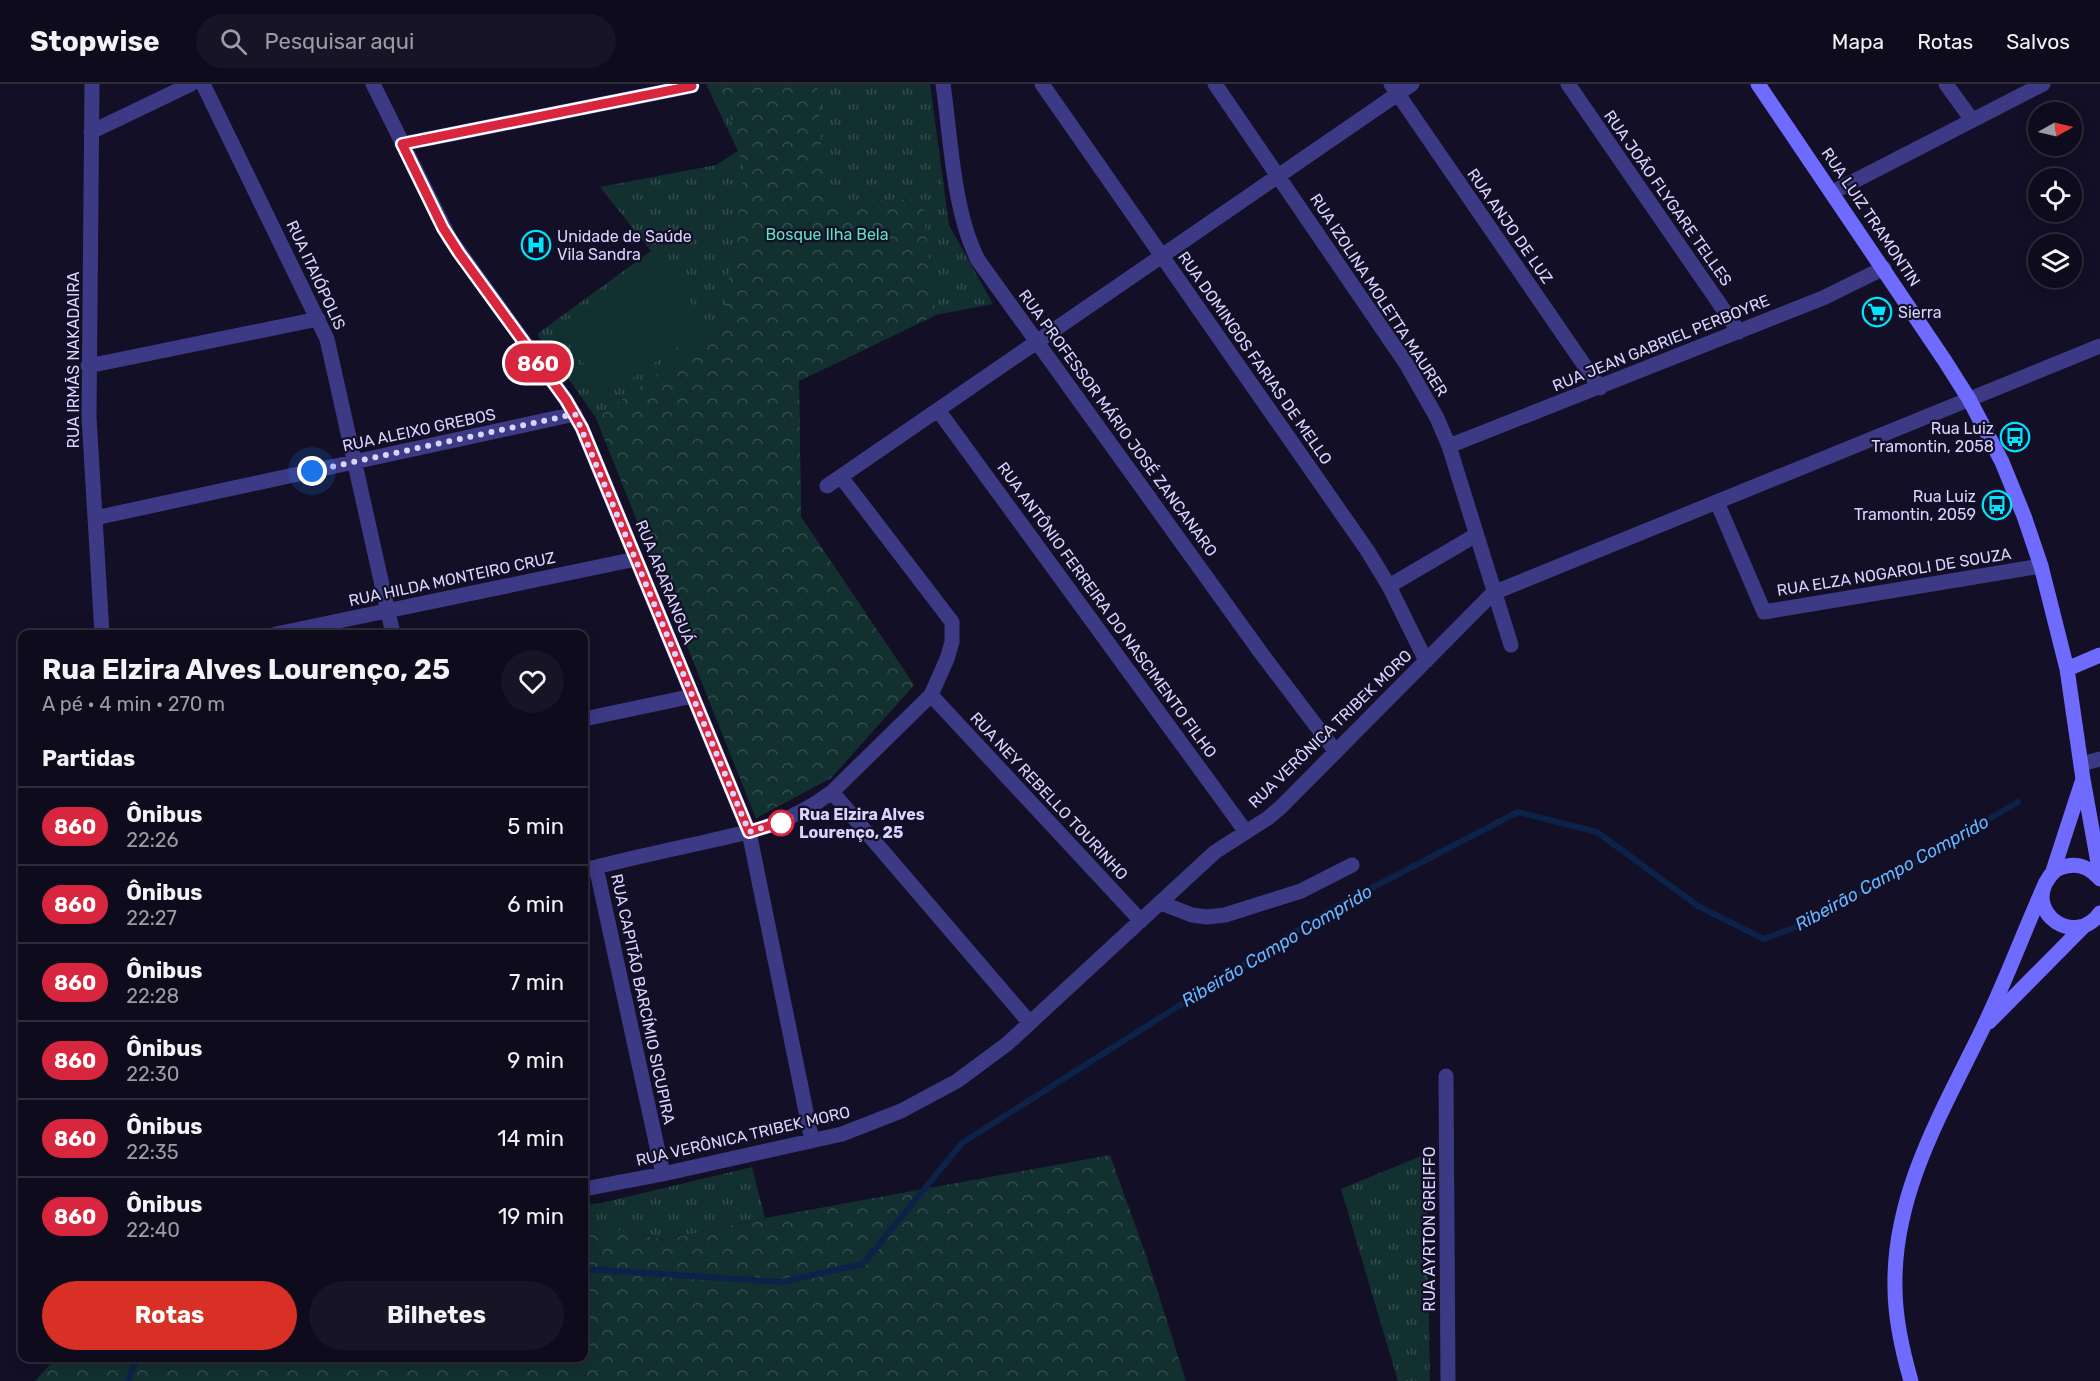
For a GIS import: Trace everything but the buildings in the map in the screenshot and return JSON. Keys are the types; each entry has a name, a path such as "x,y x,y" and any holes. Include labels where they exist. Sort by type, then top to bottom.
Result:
{"main road":[{"name":"RUA LUIZ TRAMONTIN","path":"1758,84 1884,268 1969,399 2002,462 2041,566 2067,669 2100,874"},
{"path":"2067,669 2100,655"},
{"name":"RUA LUIZ TRAMONTIN","path":"2049,878 2083,779"},
{"path":"1911,1381 1902,1349 1894,1287 1901,1225 1910,1189 1926,1146 1982,1029 2049,878 2059,868 2078,865 2087,868 2100,879"},
{"path":"2049,878 2043,892 2043,902 2053,921 2073,928 2094,922"},
{"path":"1982,1029 2094,922"}],"street":[{"name":"RUA IRMÃS NAKADAIRA","path":"92,84 88,366 102,630"},
{"path":"92,132 191,84"},
{"name":"RUA ITAIÓPOLIS","path":"202,84 318,319 332,357 392,630"},
{"name":"RUA ARARANGUÁ","path":"373,84 443,228 575,414 693,696 749,832 812,1141"},
{"name":"RUA PROFESSOR MÁRIO JOSÉ ZANCANARO","path":"944,84 961,210 970,243 988,275 1261,653 1336,752"},
{"name":"RUA DOMINGOS FARIAS DE MELLO","path":"1042,84 1367,550 1389,586 1426,661"},
{"name":"RUA IZOLINA MOLETTA MAURER","path":"1215,84 1407,364 1437,418 1449,446 1511,645"},
{"path":"827,486 1278,176 1394,89 1412,84"},
{"name":"RUA JOÃO FLYGARE TELLES","path":"1568,84 1739,332"},
{"path":"1946,84 1972,120"},
{"path":"1833,192 2043,84"},
{"path":"402,144 692,85"},
{"name":"RUA ANJO DE LUZ","path":"1394,89 1600,388"},
{"name":"RUA JEAN GABRIEL PERBOYRE","path":"1449,446 1739,332 1822,298 1884,268"},
{"path":"88,366 318,319"},
{"name":"RUA VERÔNICA TRIBEK MORO","path":"588,1188 842,1134 874,1122 957,1081 1030,1023 1215,852 1281,807 1493,593 2100,346"},
{"name":"RUA ANTÔNIO FERREIRA DO NASCIMENTO FILHO","path":"938,410 1246,832"},
{"name":"RUA ALEIXO GREBOS","path":"95,518 575,414"},
{"path":"590,868 749,832 787,820 832,792 931,695 952,642 952,622 841,477"},
{"name":"RUA ELZA NOGAROLI DE SOUZA","path":"1717,502 1764,612 2041,566"},
{"path":"1389,586 1476,535"},
{"name":"RUA HILDA MONTEIRO CRUZ","path":"295,630 636,559"},
{"name":"RUA NEY REBELLO TOURINHO","path":"931,695 1141,921"},
{"path":"588,718 693,696"},
{"path":"2081,764 2100,759"},
{"path":"832,792 1030,1023"},
{"path":"1161,903 1192,915 1208,917 1225,915 1301,891 1352,865"},
{"name":"RUA CAPITÃO BARCÍMIO SICUPIRA","path":"590,868 663,1174"},
{"name":"RUA AYRTON GREIFFO","path":"1446,1076 1448,1381"}],"green space":[{"name":"Bosque Ilha Bela","path":"706,84 930,84 949,225 993,304 936,315 799,381 801,517 914,685 831,778 756,818 596,418 537,334 651,251 600,187 716,165 738,151"},
{"name":"Bosque Ilha Bela","path":"722,84 817,84 825,202 922,199 936,315 799,381 801,517 914,685 831,778 756,818 596,418 722,329 744,172"},
{"path":"660,257 707,327 606,396 558,326"},
{"path":"1426,1154 1430,1381 1398,1381 1341,1189"},
{"path":"1110,1155 1146,1255 1186,1381 35,1381 52,1362 588,1362 588,1229 615,1229 664,1240 765,1218"},
{"path":"752,1167 765,1218 664,1240 615,1229 588,1229 588,1205"}],"waterway":[{"name":"Ribeirão Campo Comprido","path":"588,1269 782,1282 863,1264 962,1143 1335,907 1518,812 1597,832 1698,906 1764,939 1814,920 2018,802"},
{"name":"Ribeirão Campo Comprido","path":"128,1381 135,1362"}],"bus line":[{"name":"860","path":"691,84 692,86 402,144 443,228 459,253 575,414 749,832 787,820"}],"place":[{"name":"Unidade de Saúde Vila Sandra","path":"536,245"},
{"name":"Sierra","path":"1877,312"},
{"name":"Rua Luiz Tramontin, 2058","path":"2015,437"},
{"name":"Rua Luiz Tramontin, 2059","path":"1997,505"},
{"name":"Rua Elzira Alves Lourenço, 25","path":"781,823"}],"route":[{"path":"312,471 575,414 749,832 787,820 781,823"}]}
